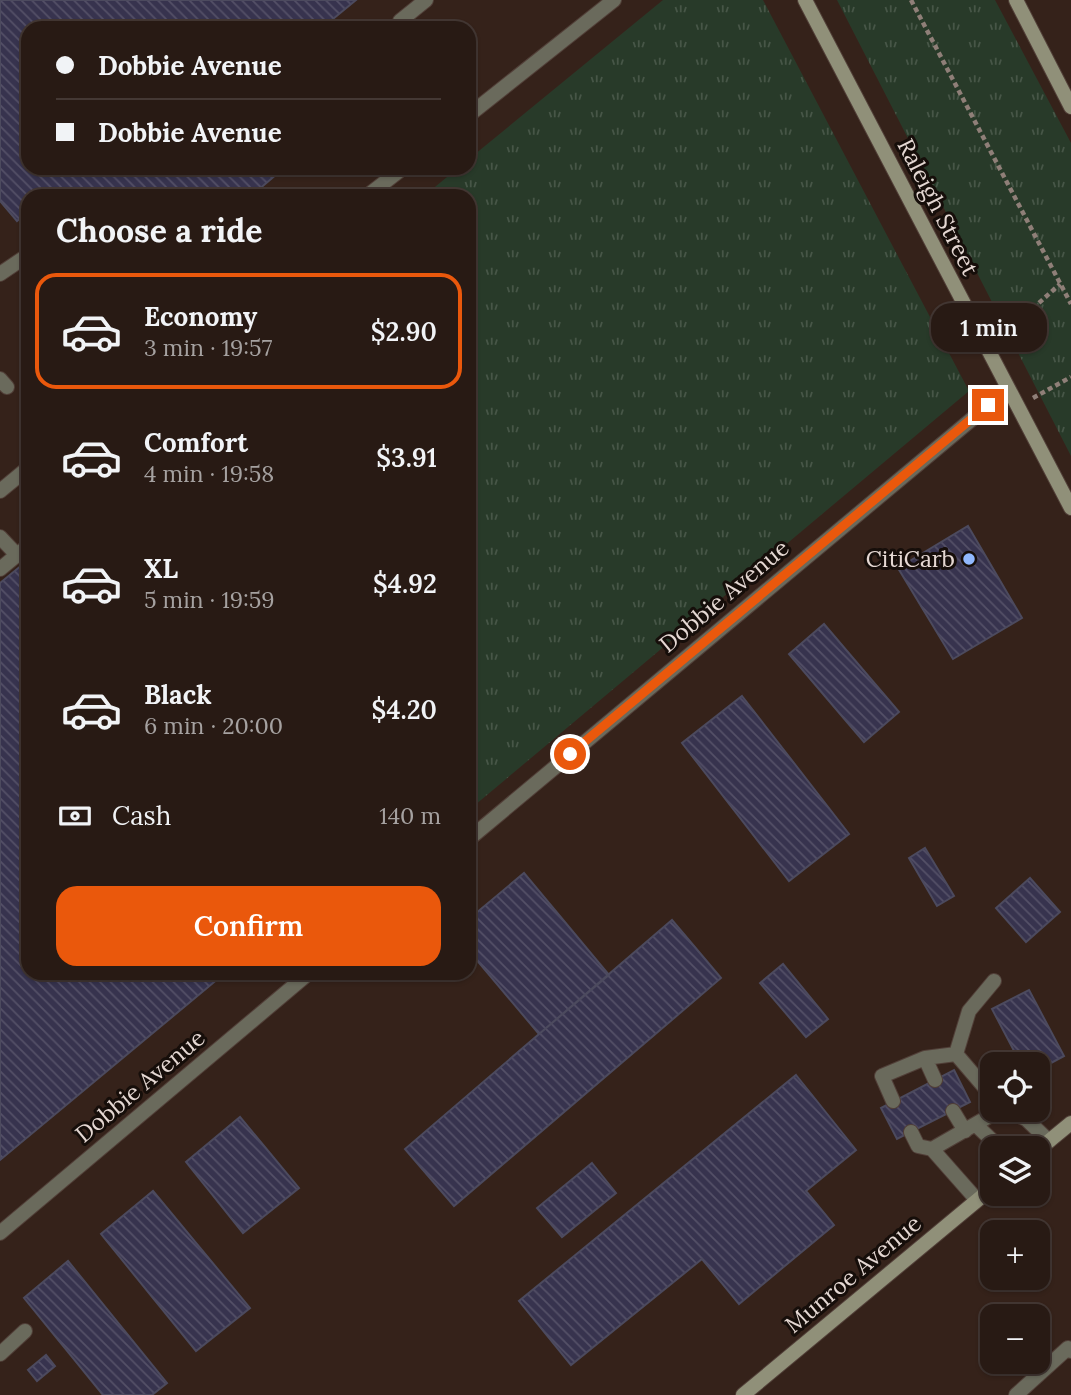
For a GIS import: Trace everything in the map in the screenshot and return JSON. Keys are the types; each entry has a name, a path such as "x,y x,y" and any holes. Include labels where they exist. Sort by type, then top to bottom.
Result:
{"street":[{"path":"400,21 426,0"},
{"path":"476,108 614,0"},
{"name":"Raleigh Street","path":"805,0 1071,508"},
{"path":"1016,0 1071,107"},
{"path":"376,189 393,175"},
{"path":"0,274 21,260"},
{"name":"Dobbie Avenue","path":"476,833 1008,389"},
{"path":"0,491 21,474"},
{"path":"0,537 21,550"},
{"path":"0,569 21,552"},
{"name":"Dobbie Avenue","path":"0,1233 301,980"},
{"path":"956,1054 969,1011 994,981"},
{"path":"893,1101 882,1076 925,1058 956,1054"},
{"path":"956,1054 980,1082"},
{"path":"925,1058 935,1080"},
{"path":"953,1111 982,1136"},
{"path":"932,1149 981,1122"},
{"path":"1050,1140 1071,1123"},
{"path":"911,1132 918,1146 932,1149 977,1200"},
{"name":"Munroe Avenue","path":"743,1395 980,1198"},
{"path":"0,1354 25,1331"},
{"path":"1016,1395 1068,1348 1071,1351"}],"path":[{"path":"911,0 1071,303"},
{"path":"987,349 1060,284"},
{"path":"1017,407 1071,377"}],"green space":[{"path":"663,0 763,0 969,391 476,804 476,189 432,189 450,175 476,175 476,153"},
{"path":"837,0 995,0 1071,143 1071,456"}],"building":[{"path":"0,0 356,0 330,21 21,21 21,175 276,175 259,189 21,189 21,218 17,221 0,201"},
{"path":"968,526 1022,618 953,659 898,568"},
{"path":"21,566 21,980 217,980 0,1160 0,583"},
{"path":"824,624 899,712 864,742 789,654"},
{"path":"742,696 849,834 789,881 682,743"},
{"path":"925,848 954,896 937,906 909,858"},
{"path":"524,873 609,975 539,1034 476,959 476,913"},
{"path":"1030,878 1060,912 1026,942 996,908"},
{"path":"672,920 721,978 454,1206 405,1149"},
{"path":"783,964 828,1019 806,1037 760,983"},
{"path":"1029,990 1064,1056 1050,1064 1050,1052 1015,1052 992,1009"},
{"path":"954,1070 970,1102 897,1139 881,1108"},
{"path":"796,1075 856,1150 806,1191 834,1225 739,1304 702,1259 571,1365 519,1301"},
{"path":"240,1117 299,1188 243,1233 186,1162"},
{"path":"592,1163 616,1193 562,1237 537,1208"},
{"path":"153,1191 250,1308 196,1351 101,1234"},
{"path":"68,1261 167,1383 152,1395 103,1395 24,1298"},
{"path":"46,1355 55,1366 37,1381 28,1370"}],"place":[{"name":"CitiCarb","path":"969,559"}],"route":[{"path":"570,754 988,405"}]}
